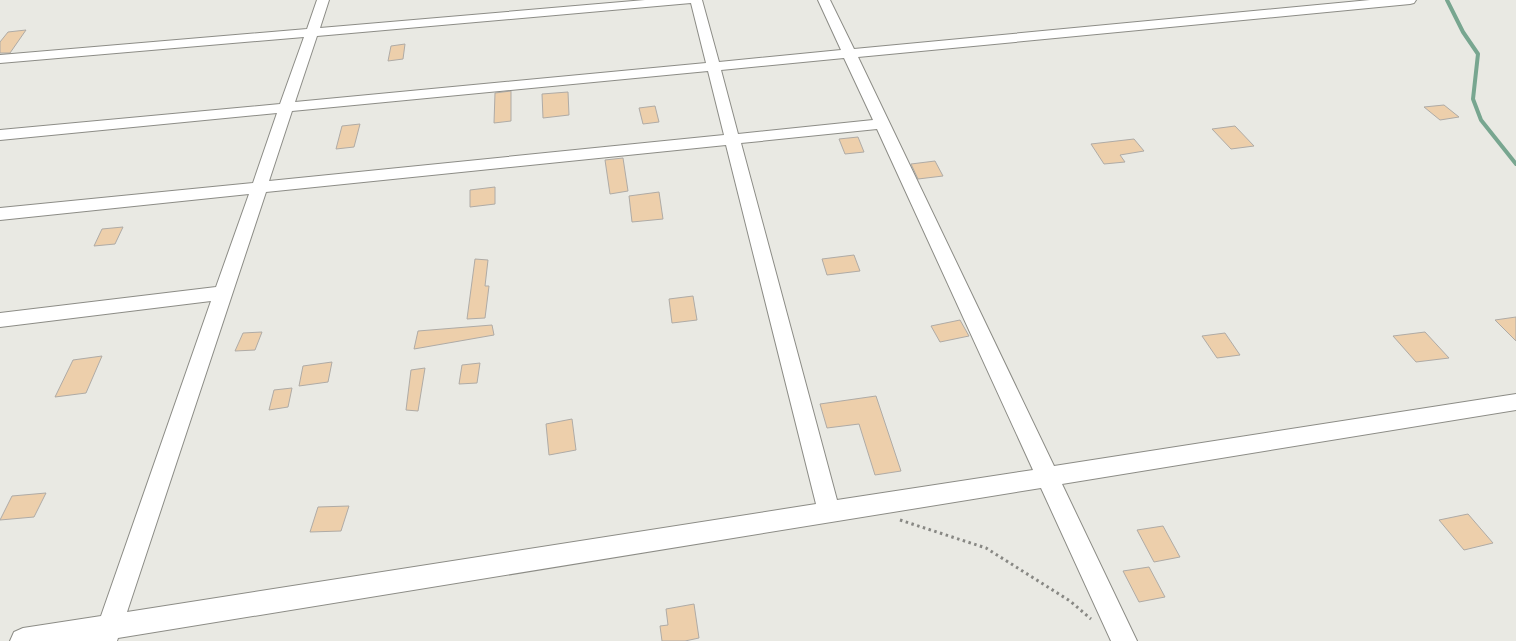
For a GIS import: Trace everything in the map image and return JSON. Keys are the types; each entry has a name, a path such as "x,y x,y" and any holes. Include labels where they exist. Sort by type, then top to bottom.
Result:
{"street":[{"path":"107,634 323,0"},
{"path":"0,59 689,0"},
{"path":"696,0 829,512"},
{"path":"824,0 1124,641"},
{"path":"0,135 1410,0"},
{"path":"0,214 882,124"},
{"path":"0,320 223,293"},
{"path":"23,641 107,634 829,512 1516,402"}],"path":[{"path":"897,519 986,548 1070,601 1094,621"}],"building":[{"path":"26,30 10,53 0,53 0,42 8,32"},
{"path":"405,44 403,59 388,61 391,46"},
{"path":"511,91 511,121 494,123 495,93"},
{"path":"568,92 569,115 543,118 542,94"},
{"path":"1444,105 1459,117 1440,120 1424,107"},
{"path":"655,106 659,122 643,124 639,108"},
{"path":"360,124 354,147 336,149 342,126"},
{"path":"1235,126 1254,146 1231,149 1212,129"},
{"path":"858,137 864,152 845,154 839,139"},
{"path":"1134,139 1144,151 1120,155 1125,162 1104,164 1091,144"},
{"path":"623,158 628,191 610,194 605,160"},
{"path":"935,161 943,176 918,179 911,164"},
{"path":"495,187 495,204 470,207 470,190"},
{"path":"659,192 663,219 632,222 629,196"},
{"path":"123,227 115,244 94,246 102,229"},
{"path":"854,255 860,271 827,275 822,259"},
{"path":"475,259 488,260 485,286 489,286 485,318 467,319"},
{"path":"693,296 697,320 672,323 669,299"},
{"path":"1516,317 1516,341 1495,320"},
{"path":"960,320 969,336 940,342 931,326"},
{"path":"492,325 494,335 414,349 418,331"},
{"path":"262,332 255,350 235,351 243,333"},
{"path":"1425,332 1449,358 1416,362 1393,336"},
{"path":"1225,333 1240,355 1217,358 1202,336"},
{"path":"102,356 86,393 55,397 73,360"},
{"path":"332,362 328,382 299,386 303,366"},
{"path":"480,363 477,383 459,384 462,365"},
{"path":"425,368 418,411 406,410 411,370"},
{"path":"292,388 288,407 269,410 274,390"},
{"path":"876,396 901,471 875,475 859,424 827,428 820,404"},
{"path":"572,419 576,450 549,455 546,424"},
{"path":"46,493 34,517 0,520 12,496"},
{"path":"349,506 341,531 310,532 318,507"},
{"path":"1468,514 1493,543 1464,550 1439,520"},
{"path":"1163,526 1180,557 1154,562 1137,530"},
{"path":"1149,567 1165,597 1139,602 1123,571"},
{"path":"694,604 699,638 685,641 662,641 660,626 668,625 666,609"}],"waterway":[{"path":"1447,0 1463,32 1478,54 1473,99 1481,120 1516,164"}]}
